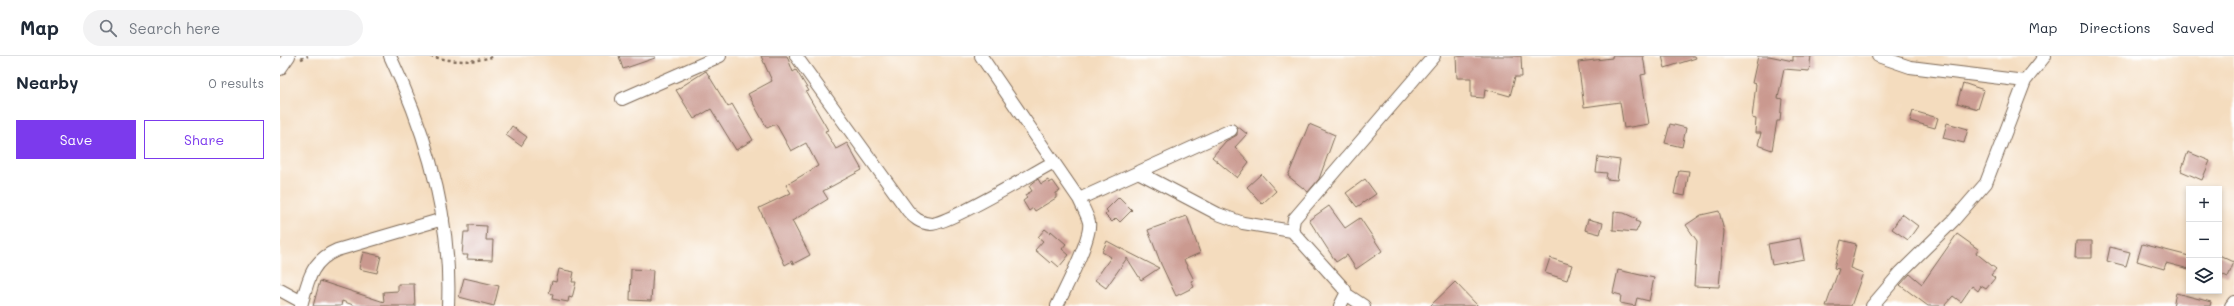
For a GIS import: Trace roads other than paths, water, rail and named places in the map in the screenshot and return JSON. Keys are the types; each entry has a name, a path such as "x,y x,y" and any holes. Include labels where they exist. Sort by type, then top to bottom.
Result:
{"street":[{"path":"280,69 289,56"},
{"path":"390,56 420,131 438,188 448,268 448,306"},
{"path":"622,99 720,56"},
{"path":"796,56 908,211 915,219 922,223 932,224 958,214 1054,162"},
{"path":"981,56 1079,199 1089,222 1088,234 1057,306"},
{"path":"1292,231 1294,219 1434,56"},
{"path":"1878,56 1910,68 2025,81"},
{"path":"1872,306 1901,272 1953,221 1986,183 2025,81 2045,56"},
{"path":"1079,199 1231,130"},
{"path":"1138,172 1218,214 1243,222 1292,231 1340,284 1346,294 1364,306"},
{"path":"280,290 301,304 308,279 315,265 324,256 337,250 443,219"},
{"path":"1340,306 1346,294"},
{"path":"2231,306 2234,302"}]}
